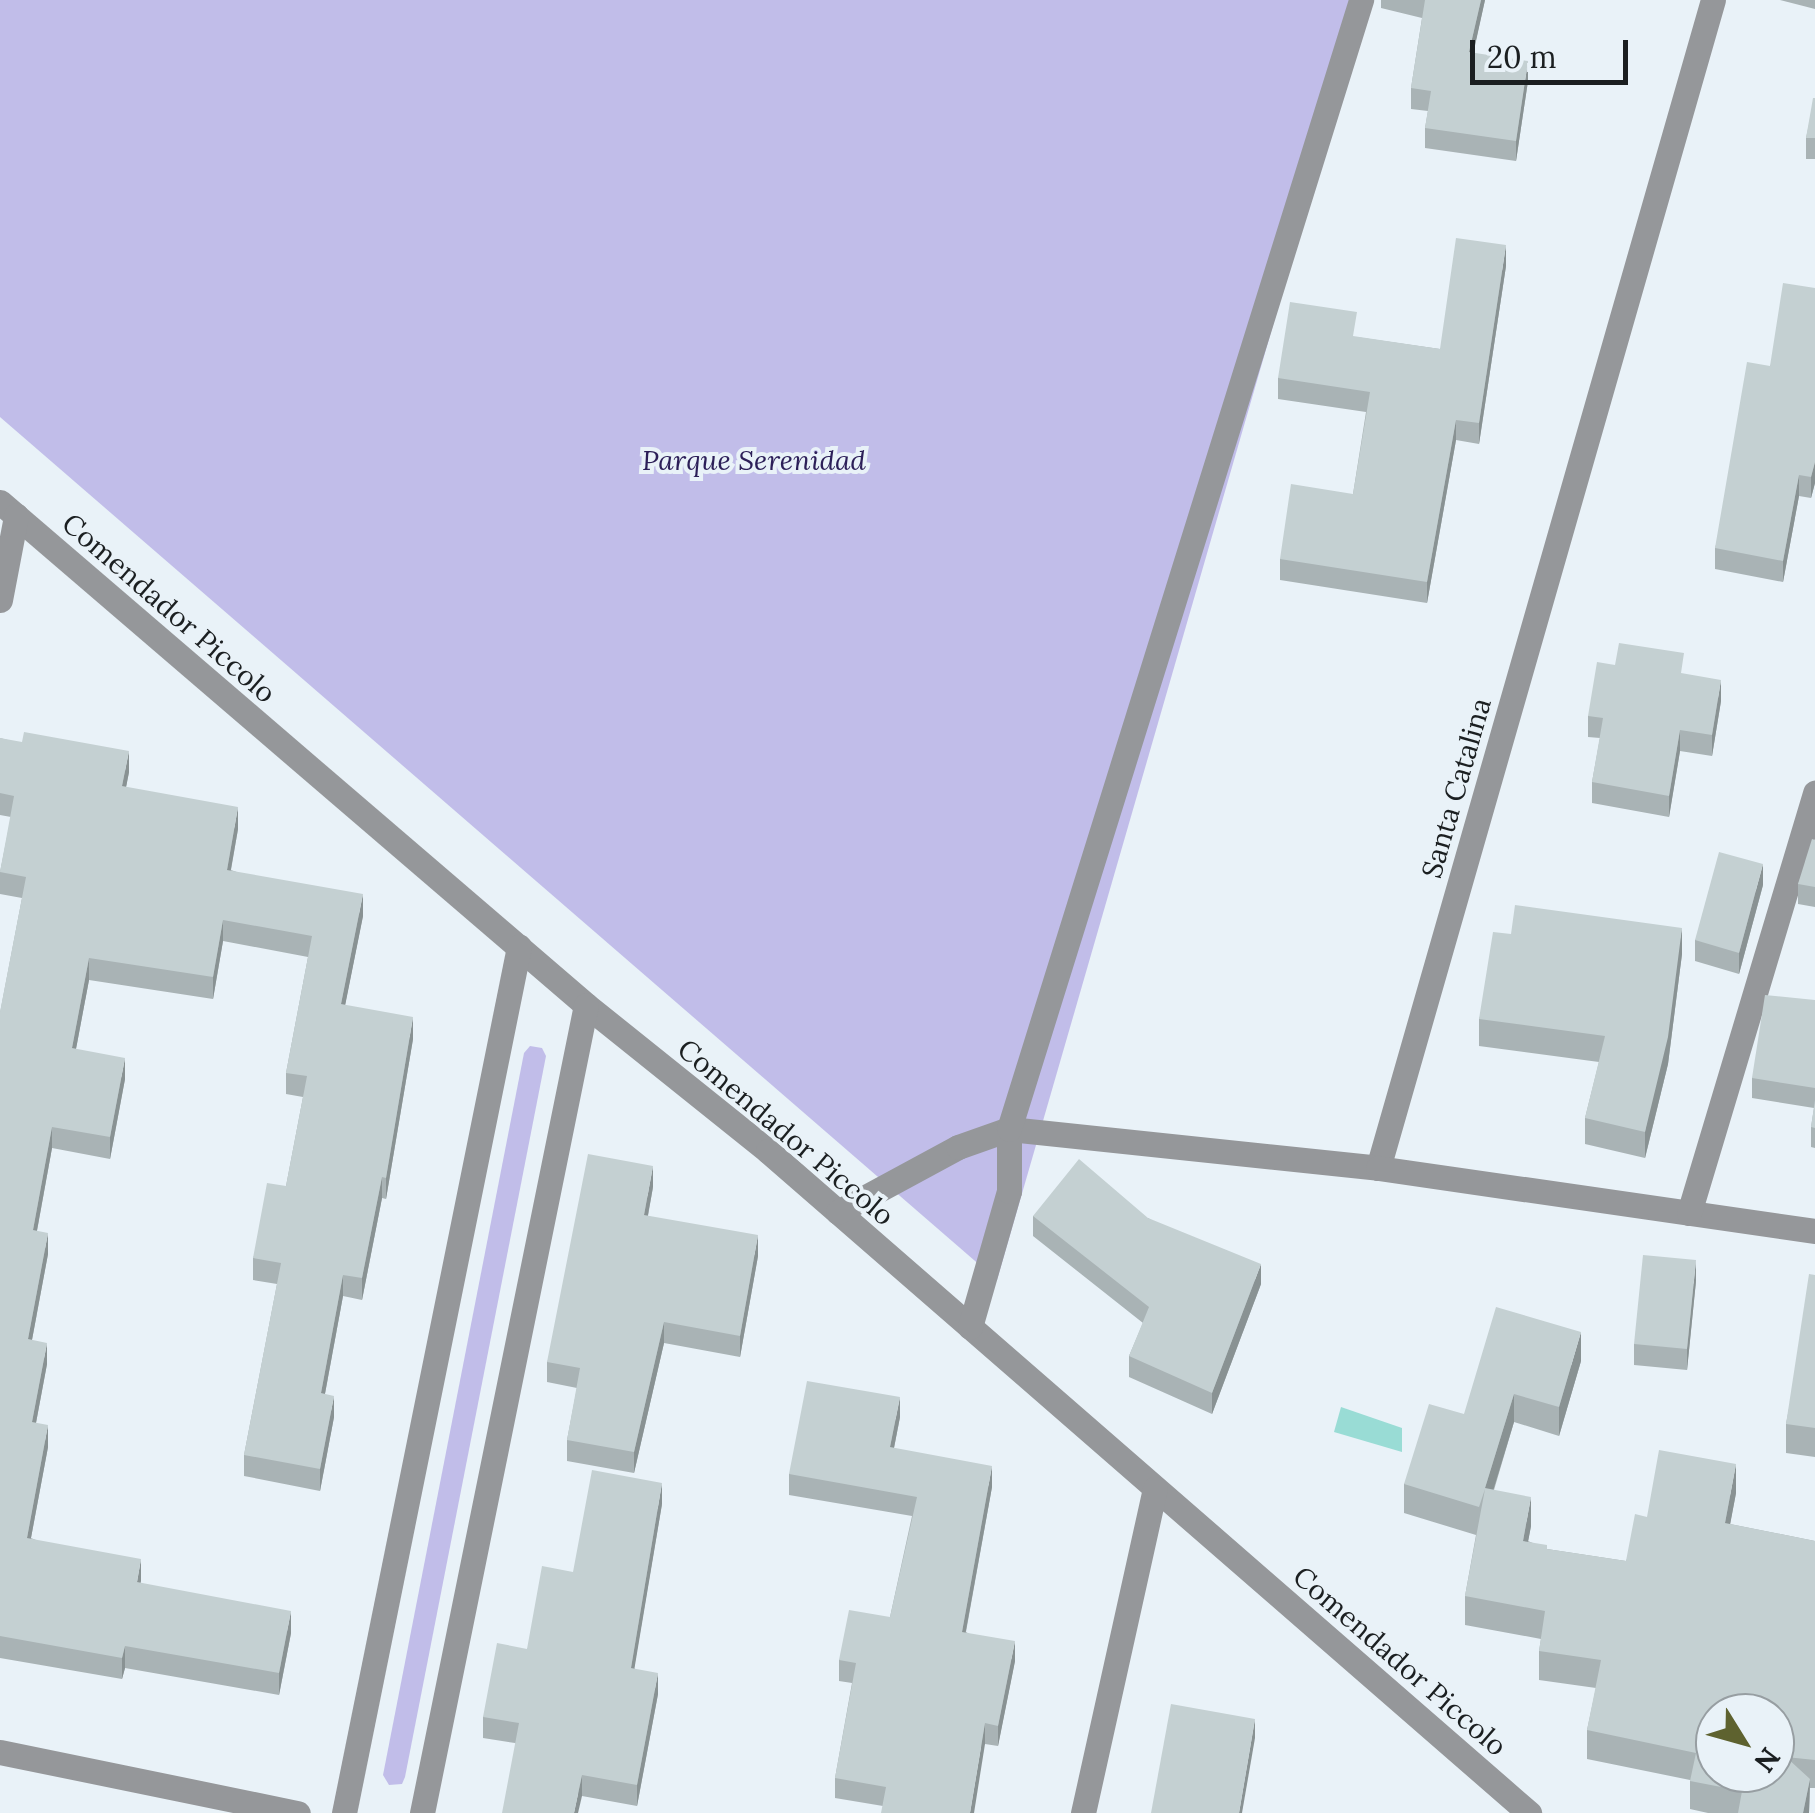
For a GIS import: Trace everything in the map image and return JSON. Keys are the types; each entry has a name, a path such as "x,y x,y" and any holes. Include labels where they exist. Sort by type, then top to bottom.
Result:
{"street":[{"path":"970,1327 1008,1192 1008,1129 1361,0"},
{"name":"Santa Catalina","path":"1378,1168 1713,0"},
{"path":"0,600 8,509"},
{"name":"Comendador Piccolo","path":"8,509 518,948 838,1212 1529,1813"},
{"path":"1689,1212 1815,792"},
{"path":"344,1813 518,948"},
{"path":"422,1813 586,1005"},
{"path":"838,1212 958,1146 1008,1129 1378,1168 1815,1230"},
{"path":"1083,1813 1155,1489"},
{"path":"0,1752 298,1813"}],"green space":[{"name":"Parque Serenidad","path":"0,0 1367,0 997,1280 0,417"},
{"path":"530,1046 542,1048 546,1056 405,1777 402,1784 389,1785 383,1775 524,1053"}],"shaded area":[{"path":"1341,1407 1402,1428 1402,1452 1334,1432"}],"building":[{"path":"1425,0 1481,0 1469,52 1528,61 1516,141 1425,128 1431,91 1411,88"},
{"path":"1813,98 1815,138 1806,138"},
{"path":"1456,238 1506,245 1479,423 1456,420 1427,582 1280,559 1291,484 1353,494 1370,392 1278,378 1290,302 1357,312 1353,336 1440,349"},
{"path":"1783,283 1815,288 1815,462 1811,477 1799,475 1783,561 1715,548 1747,362 1770,366"},
{"path":"1619,643 1684,653 1681,673 1721,680 1712,735 1680,730 1669,796 1592,782 1603,718 1588,716 1597,662 1615,665"},
{"path":"24,732 129,751 122,786 238,807 227,870 363,894 341,1004 413,1017 386,1178 382,1177 362,1278 343,1275 321,1393 334,1396 320,1469 244,1455 281,1263 253,1258 267,1183 286,1186 307,1076 286,1073 312,936 223,920 213,977 89,958 72,1048 125,1058 110,1137 52,1127 33,1230 48,1233 28,1339 47,1343 32,1422 48,1425 27,1538 141,1559 137,1582 291,1611 279,1673 125,1646 122,1658 0,1636 0,1012 26,877 0,872 14,796 0,793 0,738 22,742"},
{"path":"1812,839 1815,840 1815,887 1798,884"},
{"path":"1719,852 1763,864 1739,953 1695,940"},
{"path":"1515,905 1682,928 1668,1037 1645,1132 1585,1118 1605,1036 1479,1019 1493,932 1511,934"},
{"path":"1765,995 1815,1000 1815,1088 1752,1078"},
{"path":"588,1154 653,1166 644,1215 758,1235 740,1336 664,1322 634,1452 567,1440 580,1368 547,1362"},
{"path":"1079,1159 1148,1218 1261,1264 1212,1393 1129,1356 1149,1307 1033,1216"},
{"path":"1643,1255 1696,1260 1687,1349 1634,1344"},
{"path":"1809,1274 1815,1275 1815,1428 1786,1424"},
{"path":"1496,1307 1581,1332 1559,1407 1514,1394 1485,1488 1531,1497 1523,1541 1547,1545 1547,1549 1626,1561 1635,1514 1647,1517 1659,1450 1736,1464 1725,1523 1815,1541 1815,1760 1795,1758 1795,1693 1695,1693 1695,1753 1587,1730 1601,1660 1539,1651 1545,1611 1465,1596 1485,1489 1479,1507 1404,1484 1429,1404 1464,1414"},
{"path":"807,1381 900,1397 890,1447 992,1466 962,1632 1015,1641 998,1726 985,1723 970,1813 881,1813 886,1787 835,1778 856,1663 839,1660 849,1610 890,1617 917,1497 789,1474"},
{"path":"592,1470 662,1483 631,1668 658,1673 637,1785 582,1775 574,1813 502,1813 519,1723 483,1717 497,1643 527,1649 542,1566 573,1572"},
{"path":"1171,1704 1255,1719 1239,1813 1151,1813"},
{"path":"1795,1765 1810,1779 1803,1813 1738,1813 1742,1793 1795,1793"}]}
